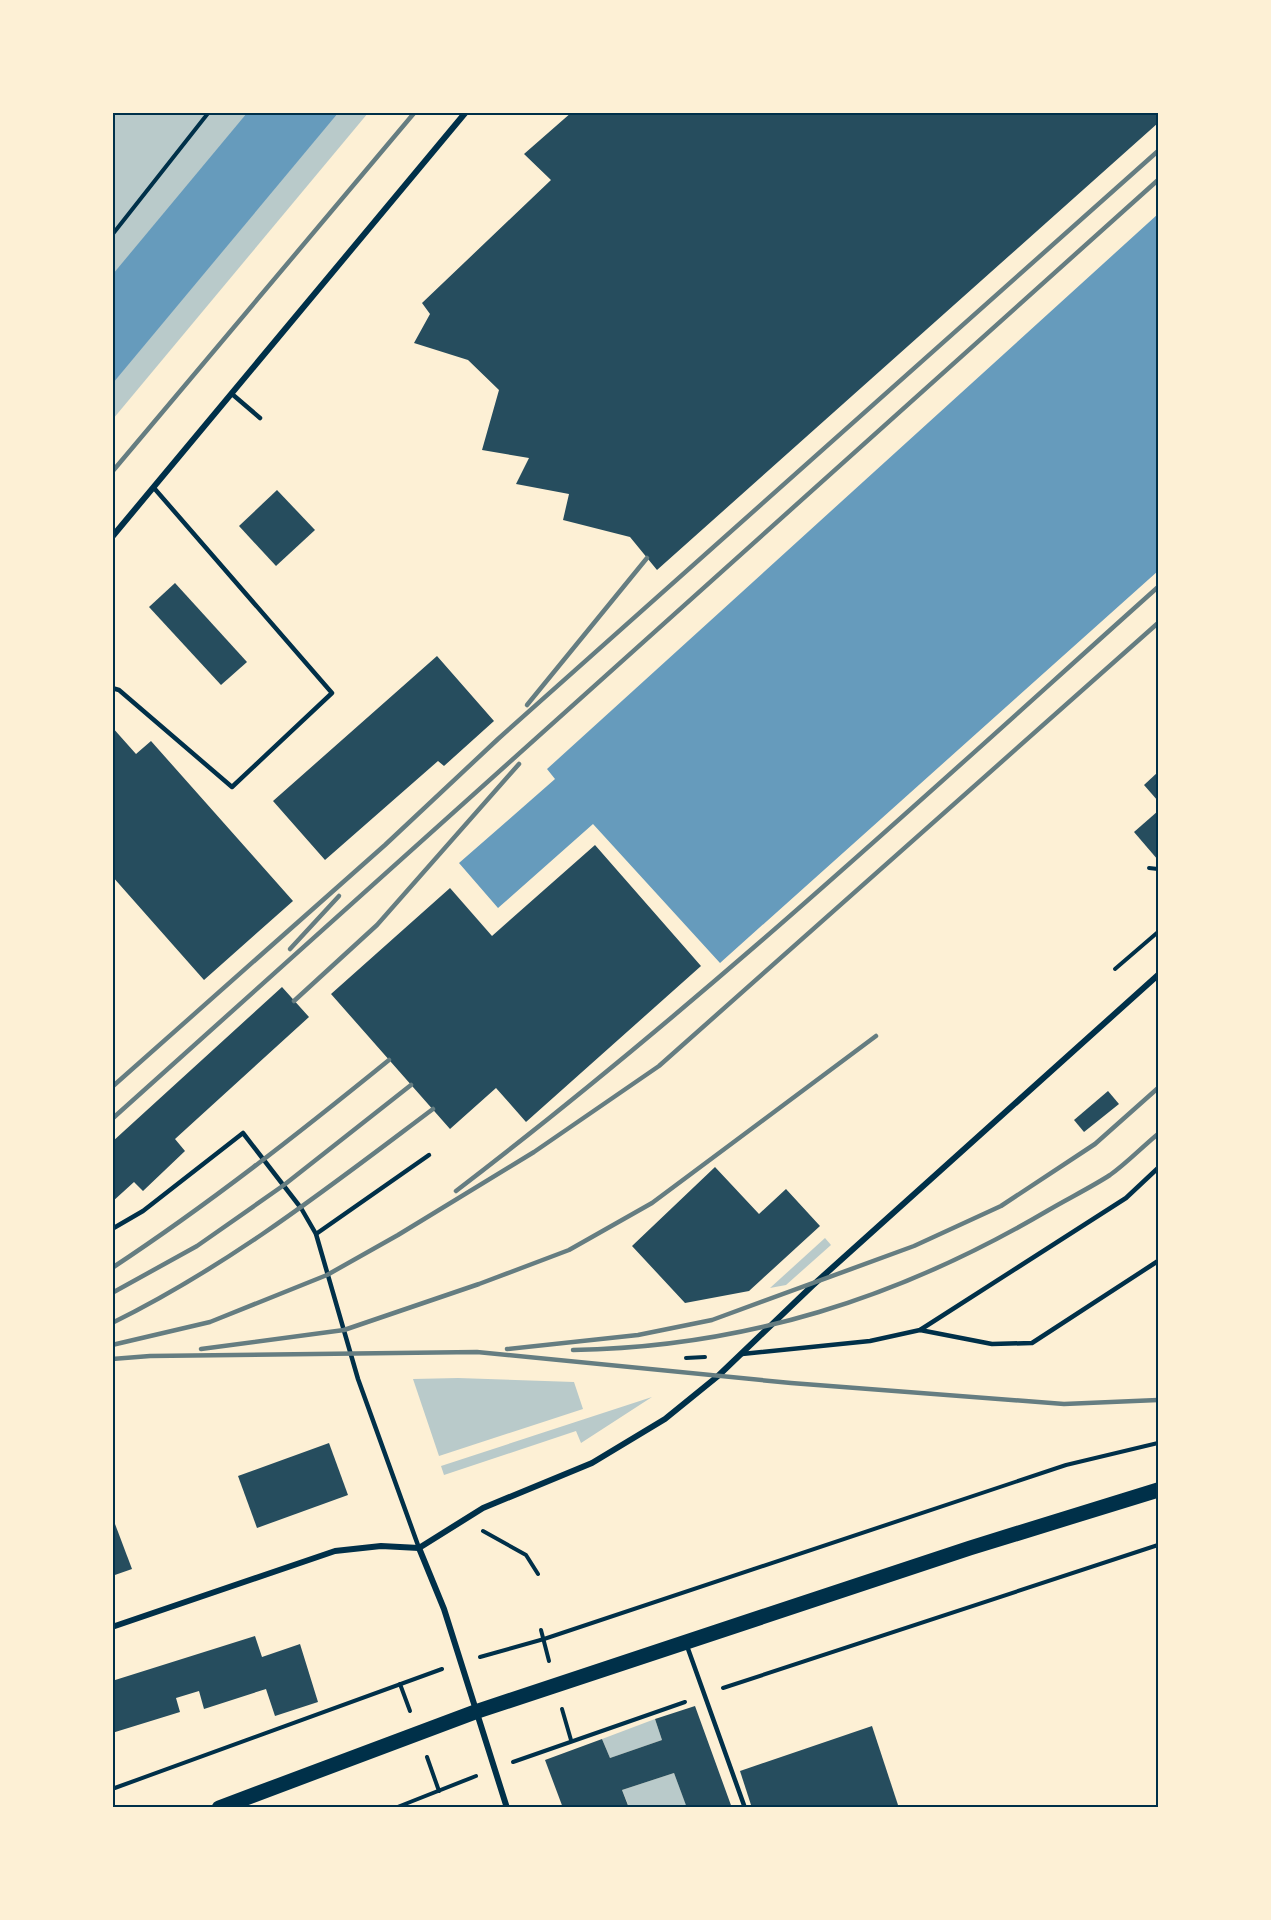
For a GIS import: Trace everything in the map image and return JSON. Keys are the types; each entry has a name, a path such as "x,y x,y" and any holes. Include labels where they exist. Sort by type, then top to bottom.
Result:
{"main road":[{"path":"219,1808 249,1802 475,1712 981,1545 1158,1490"}],"street":[{"path":"112,537 466,112"},
{"path":"112,1627 335,1551 381,1546 419,1548 483,1508 592,1462 666,1419 742,1354 812,1286 1158,975"},
{"path":"419,1548 444,1609 507,1808"}],"lane":[{"path":"232,393 260,418"},
{"path":"112,688 119,690 231,787 332,693 154,488"},
{"path":"112,1229 143,1211 243,1133 301,1208 316,1234 358,1379 419,1548"},
{"path":"316,1234 429,1155"},
{"path":"742,1354 870,1341 920,1330 1126,1198 1158,1168"},
{"path":"920,1330 992,1344 1032,1342 1158,1260"},
{"path":"686,1643 745,1808"}],"path":[{"path":"112,235 209,112"},
{"path":"1149,868 1158,869"},
{"path":"1115,969 1158,932"},
{"path":"112,1789 460,1663 544,1639 1066,1465 1158,1443"},
{"path":"463,1520 526,1555 538,1574"},
{"path":"544,1749 1158,1545"},
{"path":"395,1808 440,1791"}],"shaded area":[{"path":"368,113 113,419 112,114"},
{"path":"825,1238 831,1245 786,1285 770,1288"},
{"path":"458,1378 574,1382 583,1409 439,1456 413,1379"},
{"path":"652,1397 581,1443 576,1431 444,1475 441,1466"},
{"path":"655,1719 662,1740 610,1758 602,1739"},
{"path":"674,1773 687,1807 629,1807 622,1790"}],"water":[{"path":"247,113 338,113 113,383 113,274"},
{"path":"1158,214 1158,571 720,963 593,824 498,908 459,863 555,779 547,769"}],"building":[{"path":"572,112 1158,112 1158,123 657,570 630,537 563,520 569,494 516,484 529,458 482,450 499,390 468,360 414,343 430,314 422,303 551,180 524,154"},
{"path":"277,490 315,530 276,566 239,526"},
{"path":"175,583 247,662 221,685 149,607"},
{"path":"437,656 494,721 444,766 438,761 325,860 273,801"},
{"path":"112,727 136,754 151,741 293,901 204,980 112,876"},
{"path":"1158,772 1158,801 1144,785"},
{"path":"1158,811 1158,860 1134,832"},
{"path":"595,845 701,966 526,1122 496,1088 450,1129 331,994 450,888 492,936"},
{"path":"282,987 309,1017 175,1139 185,1151 143,1191 134,1182 112,1202 112,1142"},
{"path":"1108,1091 1119,1104 1084,1132 1074,1120"},
{"path":"715,1167 759,1214 786,1189 820,1226 749,1291 685,1303 632,1246"},
{"path":"329,1443 348,1495 257,1528 238,1476"},
{"path":"112,1516 132,1569 112,1576"},
{"path":"255,1636 262,1657 300,1644 318,1702 275,1716 266,1689 204,1709 199,1691 176,1698 180,1712 112,1733 112,1681"},
{"path":"695,1706 732,1808 687,1808 674,1773 622,1790 629,1808 563,1808 545,1760 602,1739 610,1758 662,1740 655,1719"},
{"path":"872,1726 899,1808 752,1808 740,1771"}],"railway":[{"path":"112,472 415,112"},
{"path":"112,1087 385,845 498,739 1158,151"},
{"path":"112,1119 1158,180"},
{"path":"527,705 647,558"},
{"path":"456,1191 637,1047 725,972 1158,587"},
{"path":"112,1345 210,1322 327,1275 398,1235 534,1152 659,1066 1158,623"},
{"path":"294,1001 377,925 519,764"},
{"path":"290,949 339,896"},
{"path":"201,1349 344,1330 479,1284 569,1250 652,1203 876,1036"},
{"path":"112,1268 184,1219 389,1060"},
{"path":"112,1293 197,1246 284,1185 411,1085"},
{"path":"507,1349 638,1335 712,1320 914,1246 1001,1206 1095,1144 1158,1088"},
{"path":"112,1323 197,1276 278,1224 433,1109"},
{"path":"573,1350 637,1347 760,1328 819,1312 877,1292 935,1269 991,1242 1087,1189 1116,1170 1158,1134"},
{"path":"112,1359 150,1356 477,1352 791,1383 1064,1404 1158,1400"}]}
